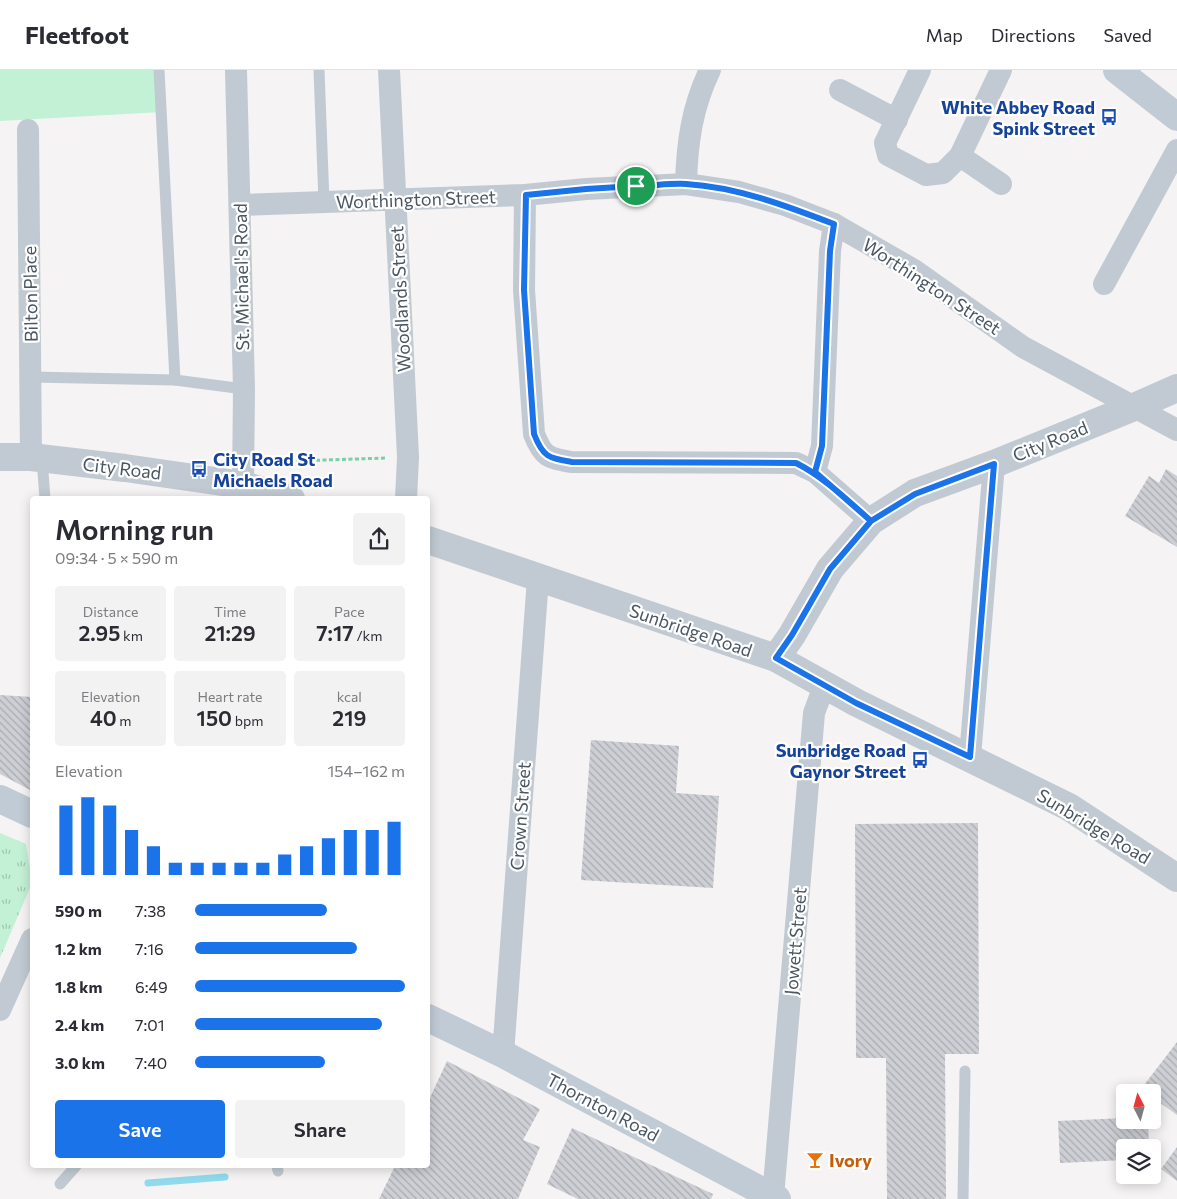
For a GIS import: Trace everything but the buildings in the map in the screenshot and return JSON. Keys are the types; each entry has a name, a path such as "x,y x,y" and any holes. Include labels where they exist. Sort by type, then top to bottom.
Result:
{"main road":[{"path":"1117,70 1177,117"},
{"path":"0,799 30,813"},
{"name":"Thornton Road","path":"430,1019 503,1054 775,1198"}],"street":[{"name":"St. Michael's Road","path":"236,70 244,389 241,482"},
{"name":"Woodlands Street","path":"389,70 408,457 406,496"},
{"path":"686,184 687,147 694,115 710,70"},
{"path":"920,70 886,143 888,155 926,175 942,173 960,156 1001,70"},
{"path":"840,90 896,120"},
{"name":"Bilton Place","path":"28,130 32,377 37,458"},
{"path":"1104,284 1177,150"},
{"path":"960,156 1001,184"},
{"name":"Worthington Street","path":"240,205 526,195 586,189 686,184 739,192 785,205 834,224 914,270 1023,346 1177,430"},
{"path":"526,195 524,290 534,434 540,449 552,459 572,462 796,463 815,472 871,521"},
{"path":"815,472 822,446 830,251 834,224"},
{"name":"City Road","path":"776,658 792,635 830,569 871,521 915,494 994,464 1177,388"},
{"name":"City Road","path":"0,457 37,458 241,482"},
{"path":"970,757 994,464"},
{"path":"241,482 282,496"},
{"name":"Sunbridge Road","path":"430,541 776,658 824,686 1069,807 1177,878"},
{"name":"Crown Street","path":"503,1054 538,578"},
{"name":"Jowett Street","path":"775,1198 814,713 824,686"},
{"path":"0,1010 30,943"}],"lane":[{"path":"158,70 175,380"},
{"path":"319,70 324,202"},
{"path":"32,377 175,380 244,389"},
{"path":"37,458 44,496"},
{"path":"963,1199 965,1071"},
{"path":"60,1184 74,1168"}],"path":[{"path":"241,482 408,457"}],"green space":[{"path":"0,70 159,70 161,112 0,121"},
{"path":"0,833 26,844 30,870 30,888 0,958"}],"waterway":[{"path":"148,1183 225,1177"}],"place":[{"name":"White Abbey Road Spink Street","path":"1109,117"},
{"name":"City Road St Michaels Road","path":"199,469"},
{"name":"Sunbridge Road Gaynor Street","path":"920,760"},
{"name":"Ivory","path":"815,1160"}],"route":[{"path":"636,186 526,195 524,290 534,434 540,449 552,459 572,462 796,463 815,472 833,488 871,521 915,494 994,464 970,757 856,703 776,658 792,635 830,569 871,521 815,472 822,446 830,251 834,224 785,205 739,192 686,184 636,186"}]}
